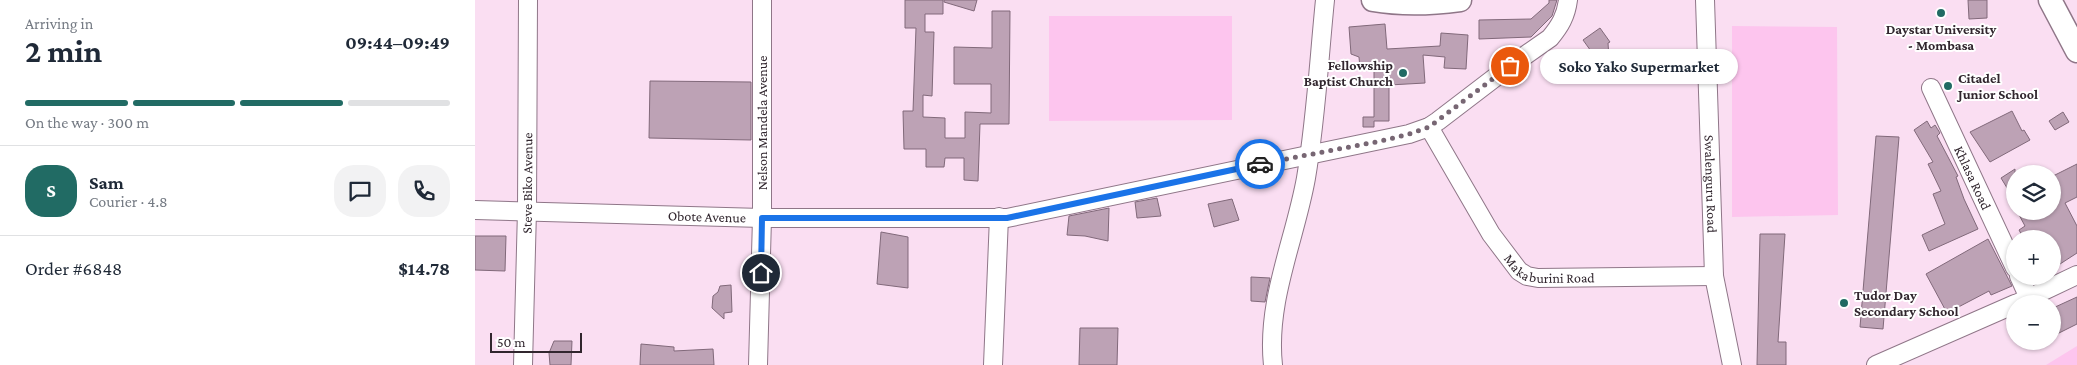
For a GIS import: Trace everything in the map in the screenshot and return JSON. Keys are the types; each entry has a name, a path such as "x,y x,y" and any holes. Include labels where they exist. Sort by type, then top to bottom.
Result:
{"main road":[{"path":"1373,0 1391,3 1447,1"},
{"path":"2050,0 2077,51"}],"street":[{"name":"Steve Biko Avenue","path":"523,365 527,210 528,0"},
{"name":"Nelson Mandela Avenue","path":"758,365 762,218 762,0"},
{"path":"1273,365 1272,329 1275,306 1305,181 1325,0"},
{"name":"Obote Avenue","path":"475,210 762,218 1007,218 1309,154 1381,141 1429,127 1550,38 1567,13 1568,0"},
{"name":"Swalenguru Road","path":"1705,0 1714,276 1732,365"},
{"name":"Khlasa Road","path":"1931,88 2006,249"},
{"name":"Makaburini Road","path":"1429,127 1491,234 1519,271 1527,276 1538,278 1714,276"},
{"path":"993,365 999,217"},
{"path":"2035,295 2077,275"},
{"path":"1876,365 2006,308"}],"shaded area":[{"path":"1049,16 1232,16 1232,120 1049,121"},
{"path":"1732,26 1837,27 1838,215 1732,217"},
{"path":"2077,346 2077,365 2046,365"}],"building":[{"path":"905,0 943,0 943,14 925,14 925,32 934,32 932,96 923,95 923,117 945,118 945,138 965,138 965,112 991,113 991,84 954,84 954,47 992,48 992,11 1010,11 1009,124 980,124 978,181 964,180 964,158 945,158 944,167 926,167 926,149 904,149 903,111 913,111 916,28 905,28"},
{"path":"944,0 977,0 974,11 944,2"},
{"path":"1549,0 1557,0 1552,16 1531,37 1479,39 1479,20 1531,19 1549,3"},
{"path":"1968,0 1987,0 1987,18 1969,19"},
{"path":"1385,24 1387,49 1440,46 1441,33 1468,35 1466,69 1444,68 1445,57 1423,55 1425,83 1389,85 1389,121 1374,121 1374,127 1363,127 1363,117 1374,117 1374,68 1360,69 1359,57 1351,54 1349,27"},
{"path":"1600,28 1610,42 1608,43 1609,58 1601,65 1583,40"},
{"path":"650,81 751,82 751,140 649,138"},
{"path":"2012,111 2022,131 2024,130 2030,140 1990,162 1970,132"},
{"path":"2063,112 2069,122 2055,130 2049,121"},
{"path":"1927,121 1931,128 1935,125 1940,133 1937,136 1958,176 1956,177 1964,199 1978,229 1929,251 1922,235 1945,224 1933,194 1941,191 1928,164 1933,162 1914,130"},
{"path":"1876,136 1899,137 1883,329 1860,327"},
{"path":"2077,164 2077,197 2065,203 2077,226 2077,253 2061,263 2061,230 2019,230 2025,226 2022,220 2061,220 2061,172"},
{"path":"2006,175 2006,186 2001,178"},
{"path":"1157,198 1161,216 1137,218 1135,202"},
{"path":"1232,199 1239,220 1214,227 1208,204"},
{"path":"1109,208 1108,241 1085,236 1067,235 1069,216"},
{"path":"881,232 908,237 908,288 877,284"},
{"path":"1760,234 1785,234 1778,342 1786,342 1786,365 1757,365"},
{"path":"475,236 506,236 505,271 475,270"},
{"path":"1988,239 2006,274 2006,285 2012,286 1991,295 1989,291 1947,313 1926,274"},
{"path":"1251,277 1270,278 1265,302 1251,301"},
{"path":"731,285 732,312 724,313 724,319 712,308 713,296 718,292 720,286"},
{"path":"2077,297 2077,324 2061,332 2061,304"},
{"path":"1080,328 1118,328 1117,365 1079,365"},
{"path":"554,341 572,341 571,365 550,365 549,353"},
{"path":"641,344 674,347 674,351 713,349 714,365 640,365"}],"way so far":[{"path":"1260,164 1381,141 1429,127 1510,66"}],"place":[{"name":"Daystar University - Mombasa","path":"1941,13"},
{"name":"Soko Yako Supermarket","path":"1510,66"},
{"name":"Fellowship Baptist Church","path":"1403,73"},
{"name":"Citadel Junior School","path":"1948,86"},
{"name":"Tudor Day Secondary School","path":"1844,303"}],"route":[{"path":"761,273 762,218 1007,218 1260,164"}]}
